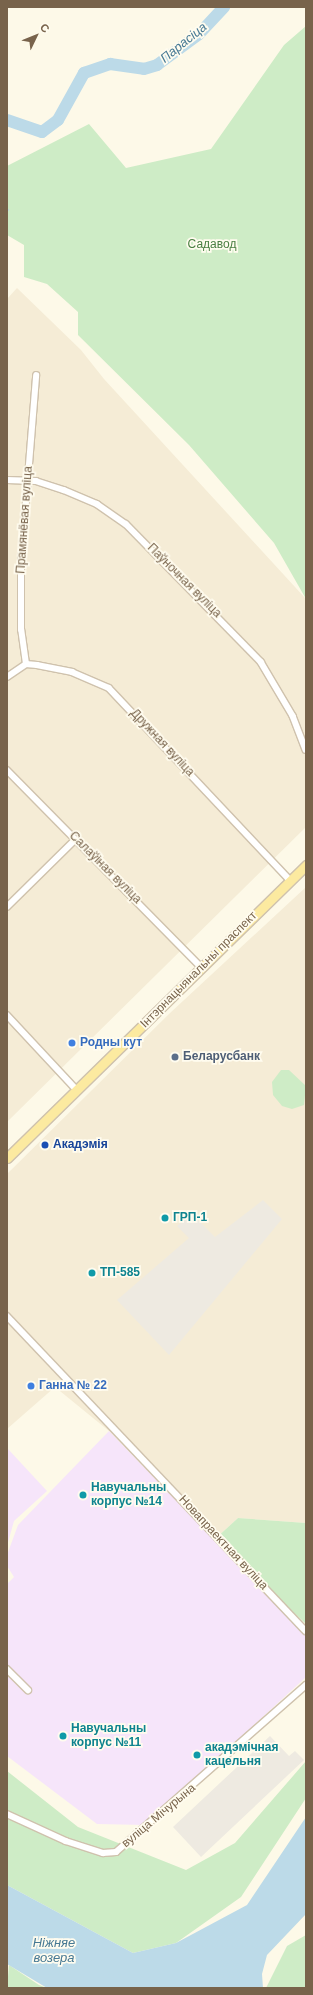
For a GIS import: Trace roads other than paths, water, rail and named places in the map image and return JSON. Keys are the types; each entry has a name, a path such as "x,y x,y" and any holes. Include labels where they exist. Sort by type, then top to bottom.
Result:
{"main road":[{"name":"Інтэрнацыянальны праспект","path":"7,1158 306,866"}],"street":[{"name":"Прамянёвая вуліца","path":"26,664 21,630 21,564 36,376"},
{"name":"Паўночная вуліца","path":"7,480 28,480 96,504 142,539 261,662 293,716 306,750"},
{"path":"7,677 26,664"},
{"name":"Дружная вуліца","path":"26,664 72,672 109,688 290,880"},
{"name":"Салаўіная вуліца","path":"7,770 202,967"},
{"path":"7,907 75,840"},
{"path":"7,1015 77,1090"},
{"name":"Новапраектная вуліца","path":"7,1316 306,1631"},
{"path":"7,1668 28,1690"},
{"name":"вуліца Мічурына","path":"7,1814 66,1840 103,1853 116,1852 306,1685"}],"water":[{"name":"Ніжняе возера","path":"306,1817 306,1914 267,1955 262,1974 263,1988 47,1988 7,1964 7,1885 133,1953 176,1943 247,1905"}],"waterway":[{"name":"Парасіца","path":"7,120 42,132 58,120 84,73 110,64 144,69 157,65 199,34 224,7"}],"place":[{"name":"Родны кут","path":"72,1043"},
{"name":"Беларусбанк","path":"175,1057"},
{"name":"Акадэмія","path":"45,1145"},
{"name":"ГРП-1","path":"165,1218"},
{"name":"ТП-585","path":"92,1273"},
{"name":"Ганна № 22","path":"31,1386"},
{"name":"Навучальны корпус №14","path":"83,1495"},
{"name":"Навучальны корпус №11","path":"63,1736"},
{"name":"акадэмічная кацельня","path":"197,1755"}],"park label":[{"name":"Садавод","path":"212,245"}]}
